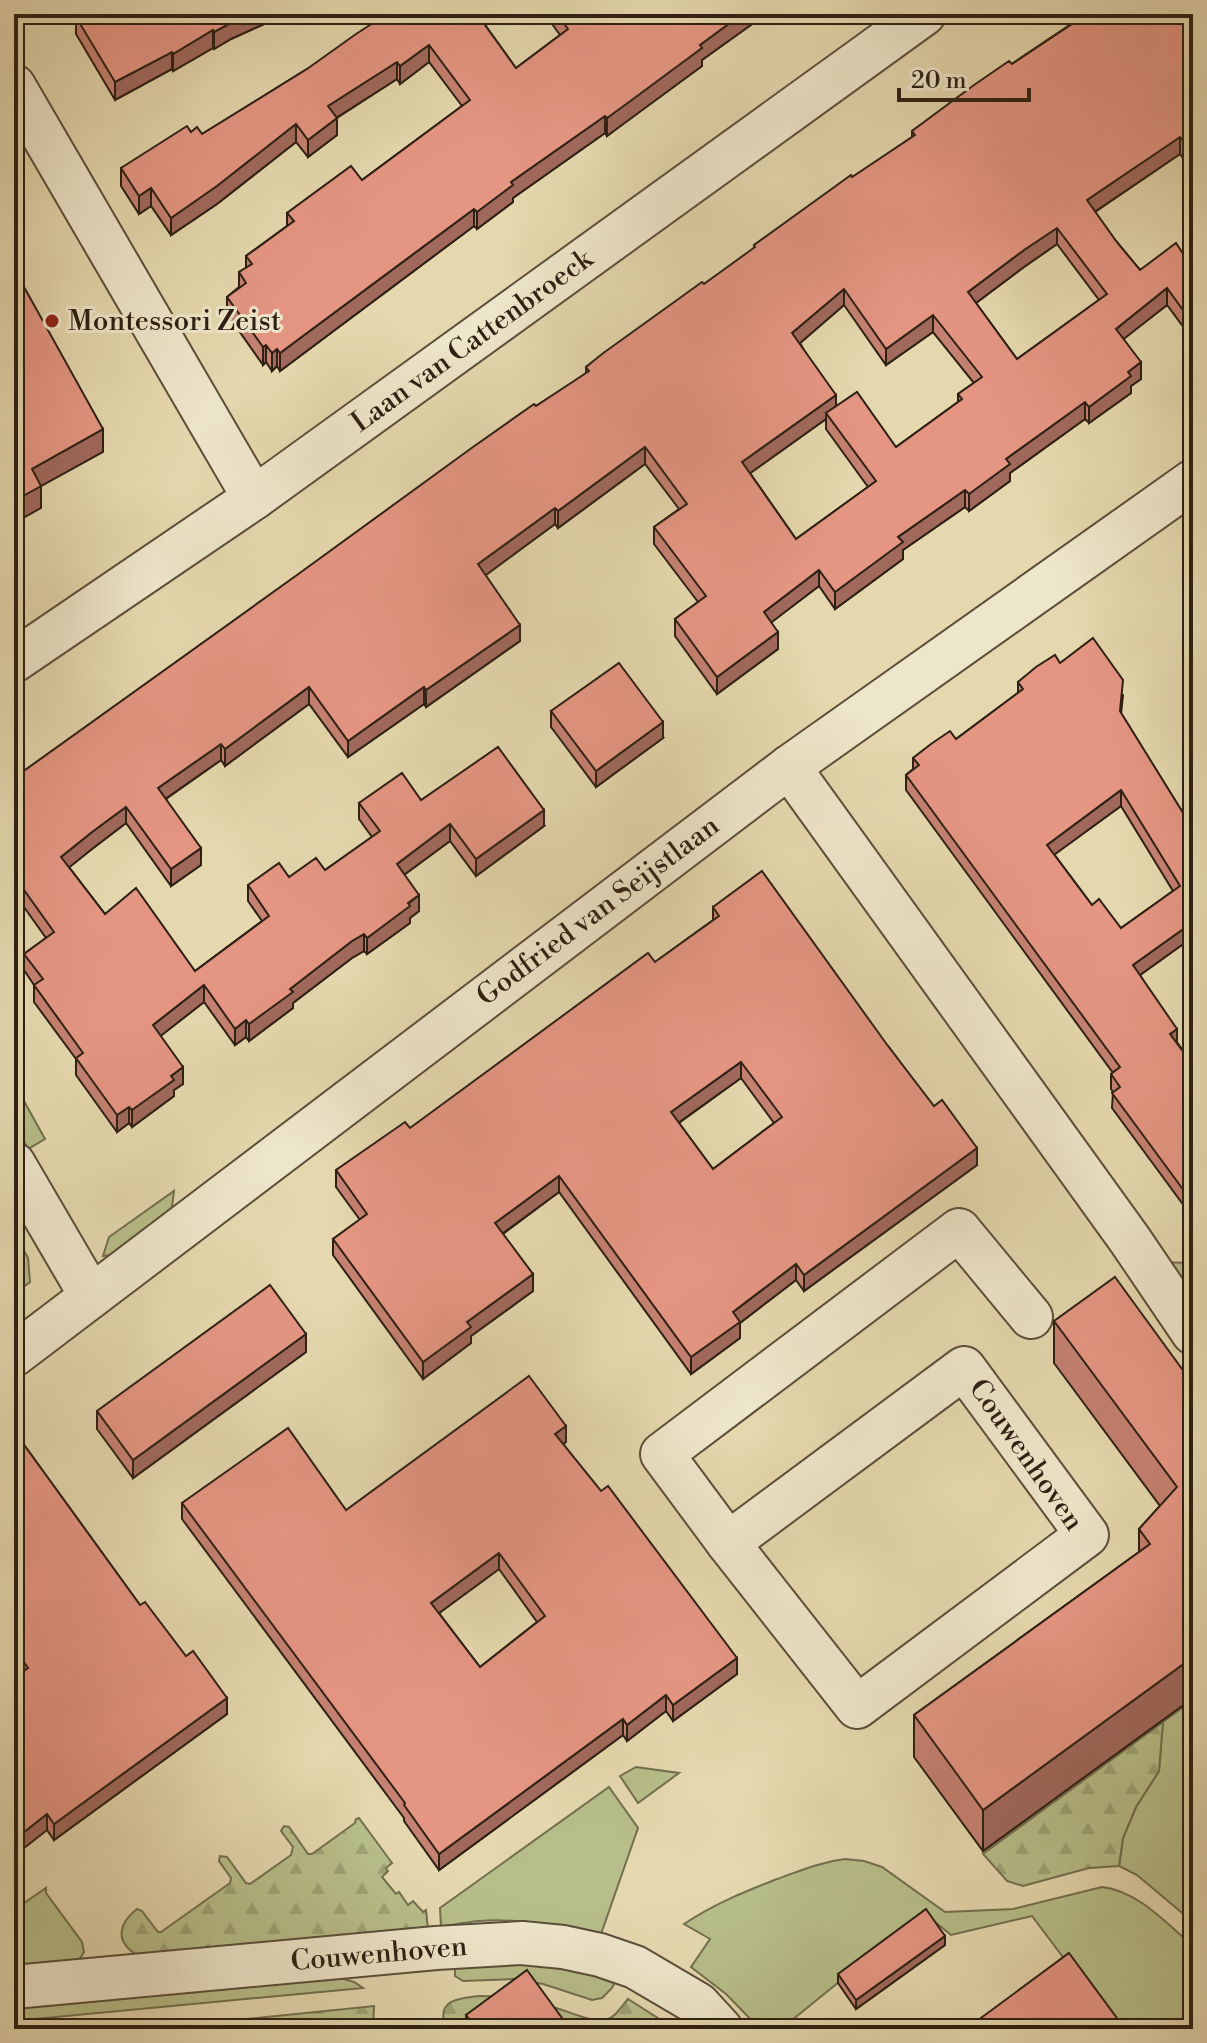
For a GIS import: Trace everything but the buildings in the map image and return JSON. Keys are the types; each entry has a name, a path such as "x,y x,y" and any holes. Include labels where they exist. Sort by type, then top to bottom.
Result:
{"street":[{"name":"Laan van Cattenbroeck","path":"14,661 254,498 924,14"},
{"path":"14,86 254,498"},
{"name":"Godfried van Seijstlaan","path":"14,1355 789,767 1193,481"},
{"path":"789,767 1130,1240 1193,1333"},
{"path":"14,1164 91,1296"},
{"name":"Couwenhoven","path":"728,1543 964,1368 1087,1535 857,1707 728,1543 662,1454 959,1230 1031,1317"},
{"name":"Couwenhoven","path":"14,1987 436,1948 522,1943 563,1947 635,1967 698,2004 721,2029"}],"green space":[{"path":"14,1083 45,1139 28,1149 14,1123"},
{"path":"174,1191 171,1215 112,1255 103,1256 109,1237"},
{"path":"14,1232 28,1258 30,1282 14,1294"},
{"path":"1154,1262 1193,1263 1193,1317"},
{"path":"1193,1700 1193,1922 1137,1875 1119,1866 1123,1838 1136,1807 1159,1771 1163,1722"},
{"path":"1163,1722 1159,1771 1136,1807 1123,1838 1119,1866 1089,1868 1023,1886 1007,1881 983,1854"},
{"path":"636,1767 679,1773 638,1803 620,1776"},
{"path":"609,1787 638,1828 601,1934 510,1921 479,1921 441,1927 440,1908"},
{"path":"359,1818 392,1863 382,1877 408,1905 413,1901 423,1912 426,1910 428,1929 137,1955 125,1944 123,1926 137,1909 161,1932 230,1883 231,1878 219,1861 220,1856 227,1857 250,1884 291,1855 293,1847 281,1831 284,1826 289,1827 308,1854 312,1854"},
{"path":"845,1859 882,1867 945,1912 1013,1909 1102,1887 1128,1895 1151,1909 1193,1946 1193,2029 1117,2029 1032,1916 951,1935 924,1913 781,2029 760,2029 726,1994 691,1967 710,1939 684,1924 718,1904 765,1884"},
{"path":"46,1888 46,1893 82,1942 84,1952 79,1960 21,1968 20,1951 14,1951 14,1910"},
{"path":"521,1961 573,1968 615,1982 602,1998 592,2000 543,1984 514,1979 463,1981 455,1976 455,1966"},
{"path":"337,1977 363,1988 14,2021 14,2006"},
{"path":"480,1996 532,2002 599,2020 612,2017 628,1999 675,2029 446,2029 443,2019 446,2006 457,2000"},
{"path":"374,2006 373,2029 147,2029"}],"place":[{"name":"Montessori Zeist","path":"52,321"}]}
